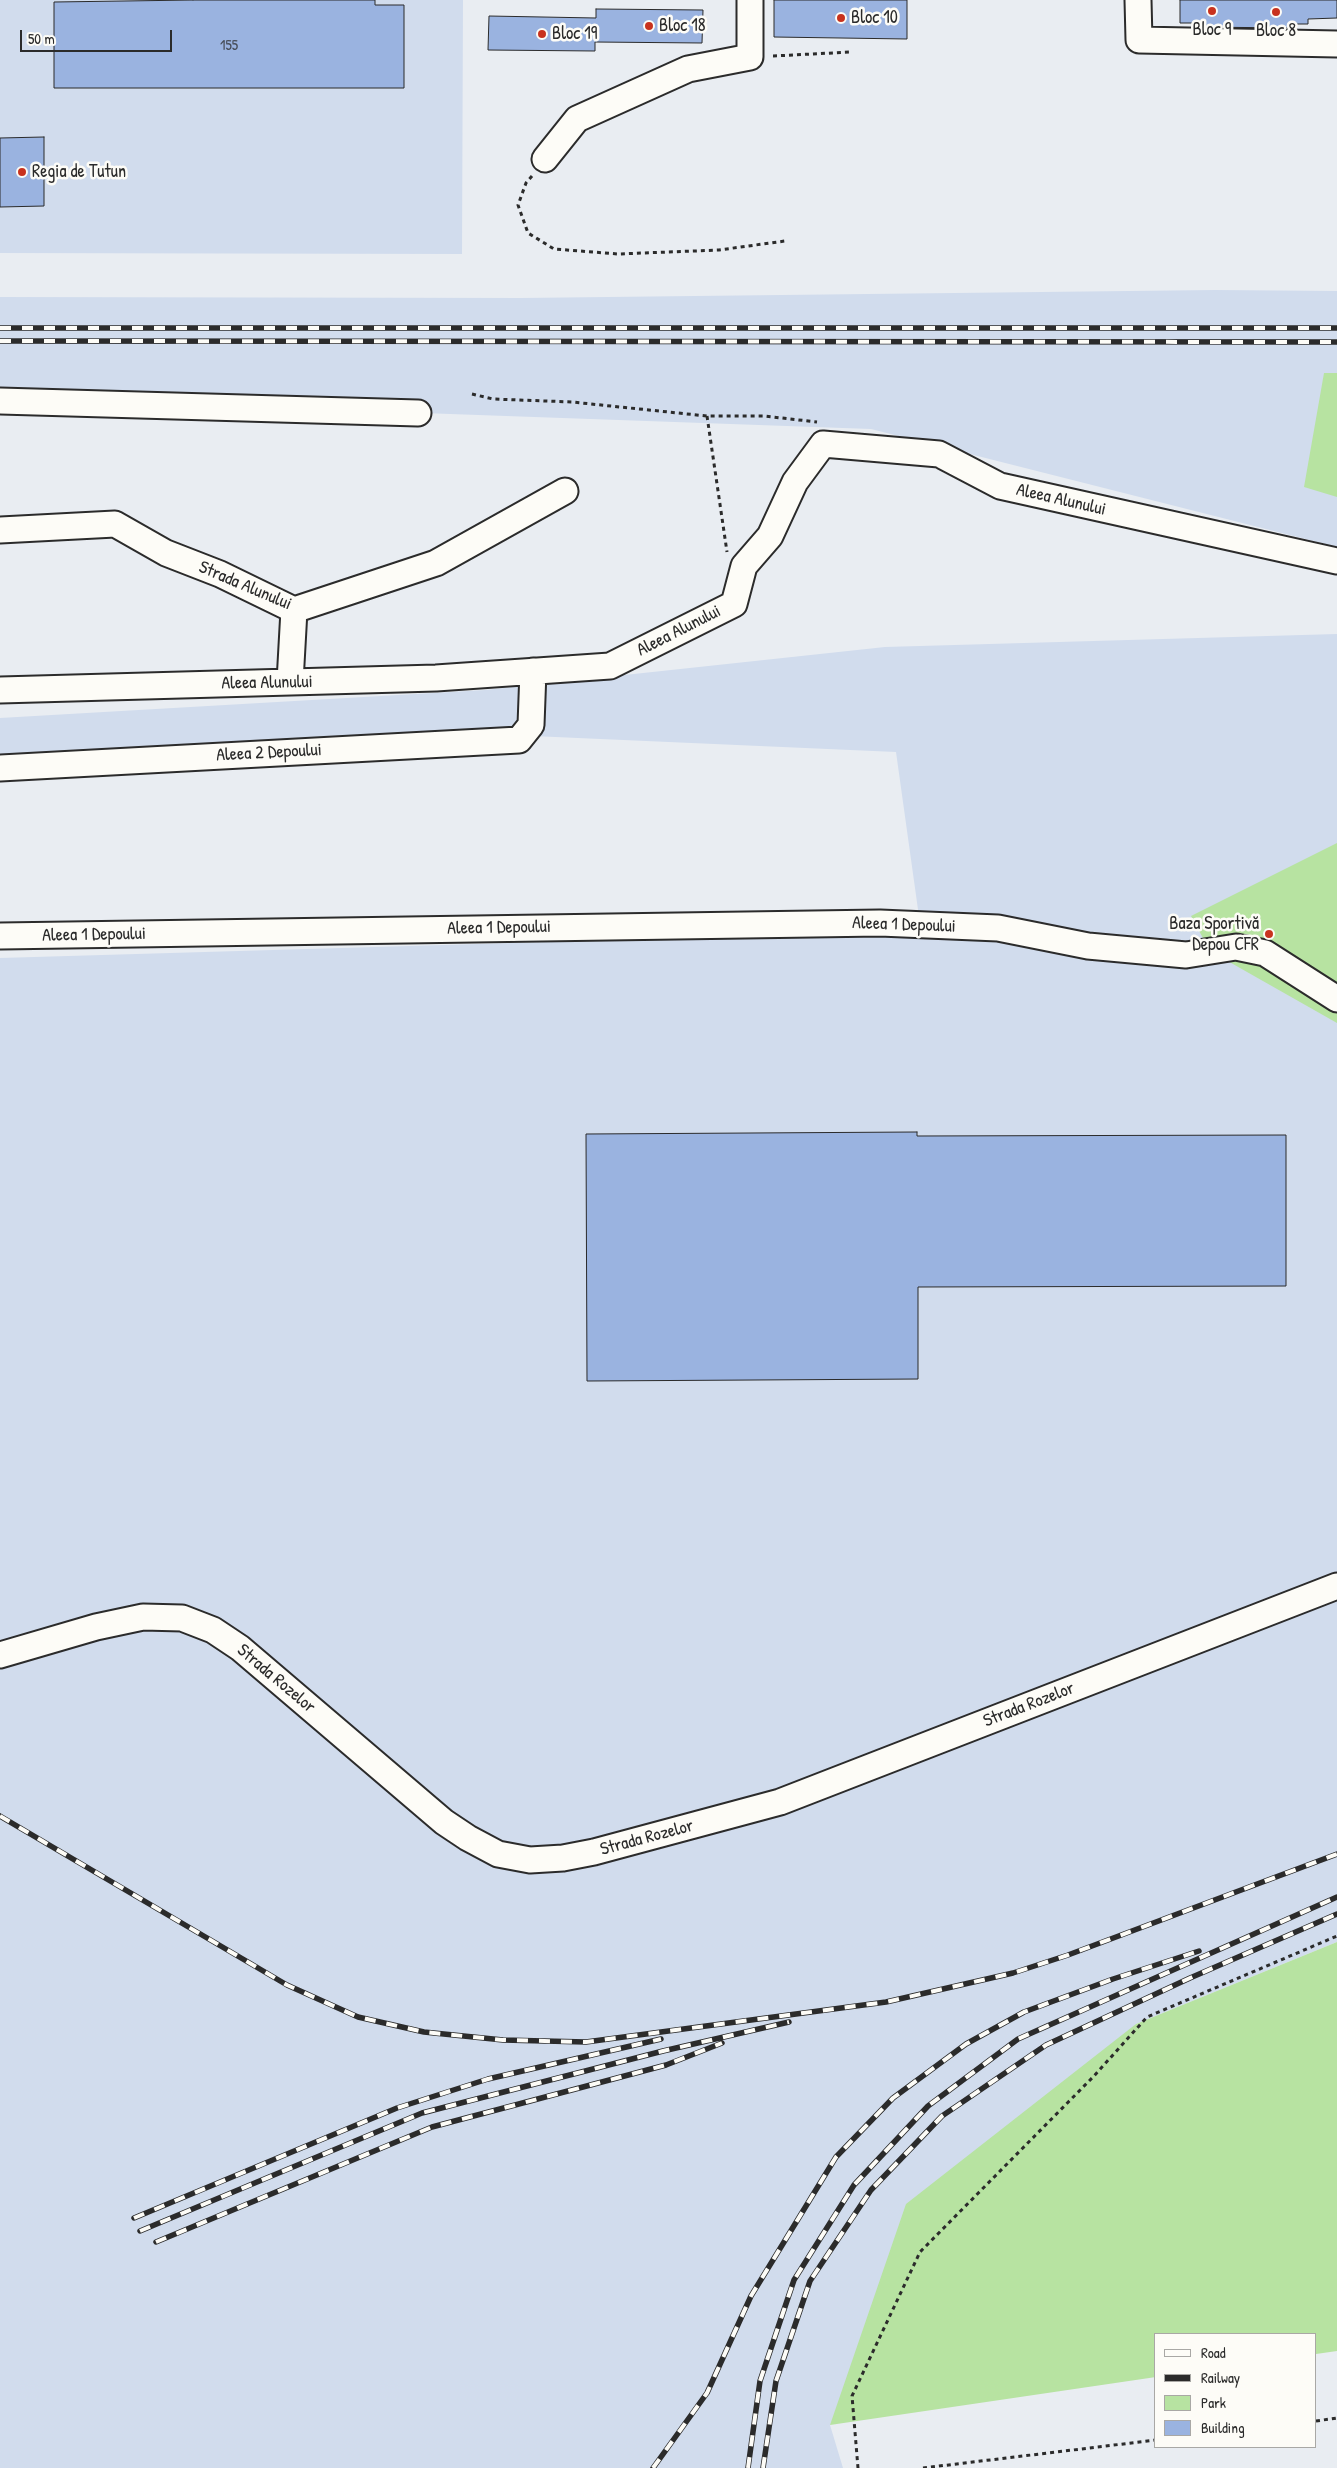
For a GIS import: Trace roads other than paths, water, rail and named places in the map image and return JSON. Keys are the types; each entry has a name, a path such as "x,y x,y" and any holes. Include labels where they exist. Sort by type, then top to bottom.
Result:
{"street":[{"path":"545,160 577,119 688,69 750,57 750,0"},
{"path":"1138,0 1139,40 1337,44"},
{"path":"0,401 418,413"},
{"name":"Aleea Alunului","path":"0,690 436,678 610,666 734,604 744,566 770,536 795,482 823,444 939,454 1000,486 1337,561"},
{"name":"Strada Alunului","path":"0,530 115,524 166,553 220,574 294,610 436,563 564,491"},
{"path":"290,682 294,610"},
{"name":"Aleea 2 Depoului","path":"0,768 519,740 531,725 533,671"},
{"name":"Aleea 1 Depoului","path":"0,936 857,923 998,928 1088,946 1186,955 1236,947 1265,953 1337,999"},
{"name":"Strada Rozelor","path":"0,1654 96,1627 142,1617 182,1618 213,1630 240,1648 444,1822 468,1838 498,1854 530,1860 594,1852 780,1802 1337,1586"}],"railway":[{"path":"0,328 1337,328"},
{"path":"0,341 1337,342"},
{"path":"0,1816 287,1985 358,2017 424,2032 503,2040 586,2042 886,2002 1013,1973 1068,1955 1337,1854"},
{"path":"748,2468 760,2381 794,2280 854,2185 928,2106 1018,2039 1337,1897"},
{"path":"763,2468 776,2381 810,2281 871,2190 942,2116 1046,2045 1190,1978 1337,1914"},
{"path":"653,2468 707,2393 751,2296 836,2157 893,2098 966,2044 1024,2012 1113,1979 1199,1951"},
{"path":"140,2231 422,2113 663,2051 789,2022"},
{"path":"134,2218 397,2108 488,2079 661,2039"},
{"path":"156,2242 432,2127 666,2065 722,2043"}],"place":[{"name":"Bloc 9","path":"1212,11"},
{"name":"Bloc 8","path":"1276,12"},
{"name":"Bloc 10","path":"841,18"},
{"name":"Bloc 18","path":"649,26"},
{"name":"Bloc 19","path":"542,34"},
{"name":"Regia de Tutun","path":"22,172"},
{"name":"Baza Sportivă Depou CFR","path":"1269,934"}]}
